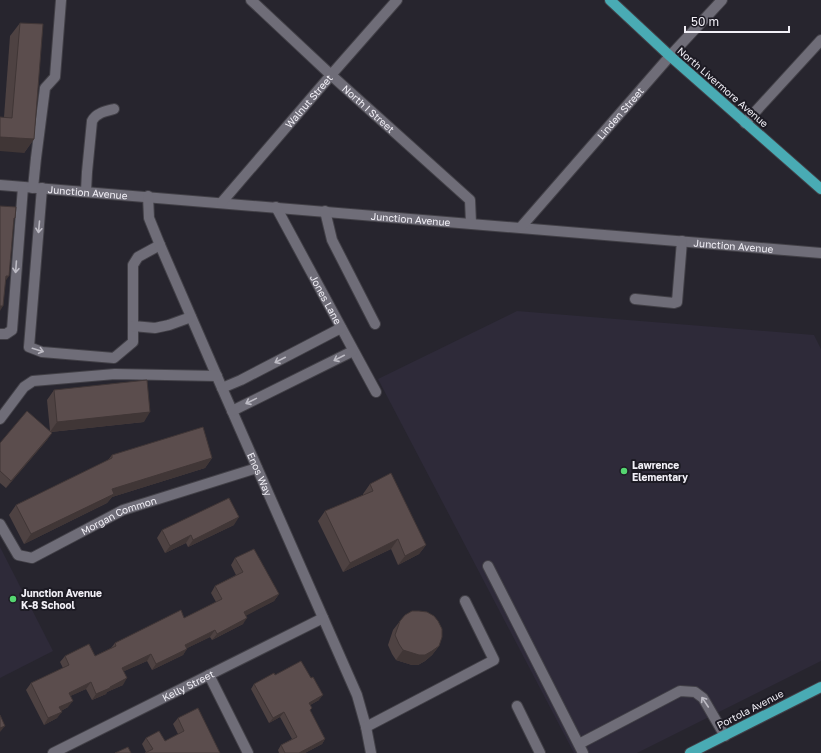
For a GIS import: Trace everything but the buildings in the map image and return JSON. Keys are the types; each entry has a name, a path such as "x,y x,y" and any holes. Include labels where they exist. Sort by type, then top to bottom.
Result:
{"main road":[{"name":"North Livermore Avenue","path":"610,0 670,56 821,189"},
{"name":"Portola Avenue","path":"690,753 821,688"}],"street":[{"path":"61,0 55,77 45,88 36,158 38,188 29,348 42,352 114,358 133,342 133,266 138,257 160,244"},
{"name":"North I Street","path":"251,0 331,75 470,200 471,223"},
{"name":"Walnut Street","path":"222,202 397,0"},
{"name":"Linden Street","path":"521,228 670,56 722,0"},
{"path":"746,123 821,40"},
{"path":"86,191 92,121 94,116 114,108"},
{"name":"Junction Avenue","path":"0,185 821,252"},
{"path":"0,334 6,334 12,330 22,187"},
{"name":"Enos Way","path":"148,196 149,218 322,618 357,695 366,727 371,753"},
{"name":"Jones Lane","path":"276,207 376,392"},
{"path":"325,211 332,240 375,324"},
{"path":"635,299 674,304 677,302 682,241"},
{"path":"133,326 156,328 191,317"},
{"path":"222,388 241,380 341,328"},
{"path":"232,411 354,351"},
{"path":"0,419 24,387 33,381 115,374 217,376"},
{"name":"Morgan Common","path":"0,524 18,556 32,558 123,510 257,468"},
{"path":"488,566 581,749 680,691 695,692 703,698 725,736"},
{"path":"366,727 494,660 465,601"},
{"name":"Kelly Street","path":"53,753 322,618"},
{"path":"209,675 248,753"},
{"path":"517,706 540,753"}],"shaded area":[{"name":"Lawrence Elementary","path":"517,311 814,335 821,349 821,661 637,753 574,753 378,379"},
{"name":"Junction Avenue K-8 School","path":"0,547 53,651 0,678"}],"place":[{"name":"Lawrence Elementary","path":"624,471"},
{"name":"Junction Avenue K-8 School","path":"13,599"}]}
